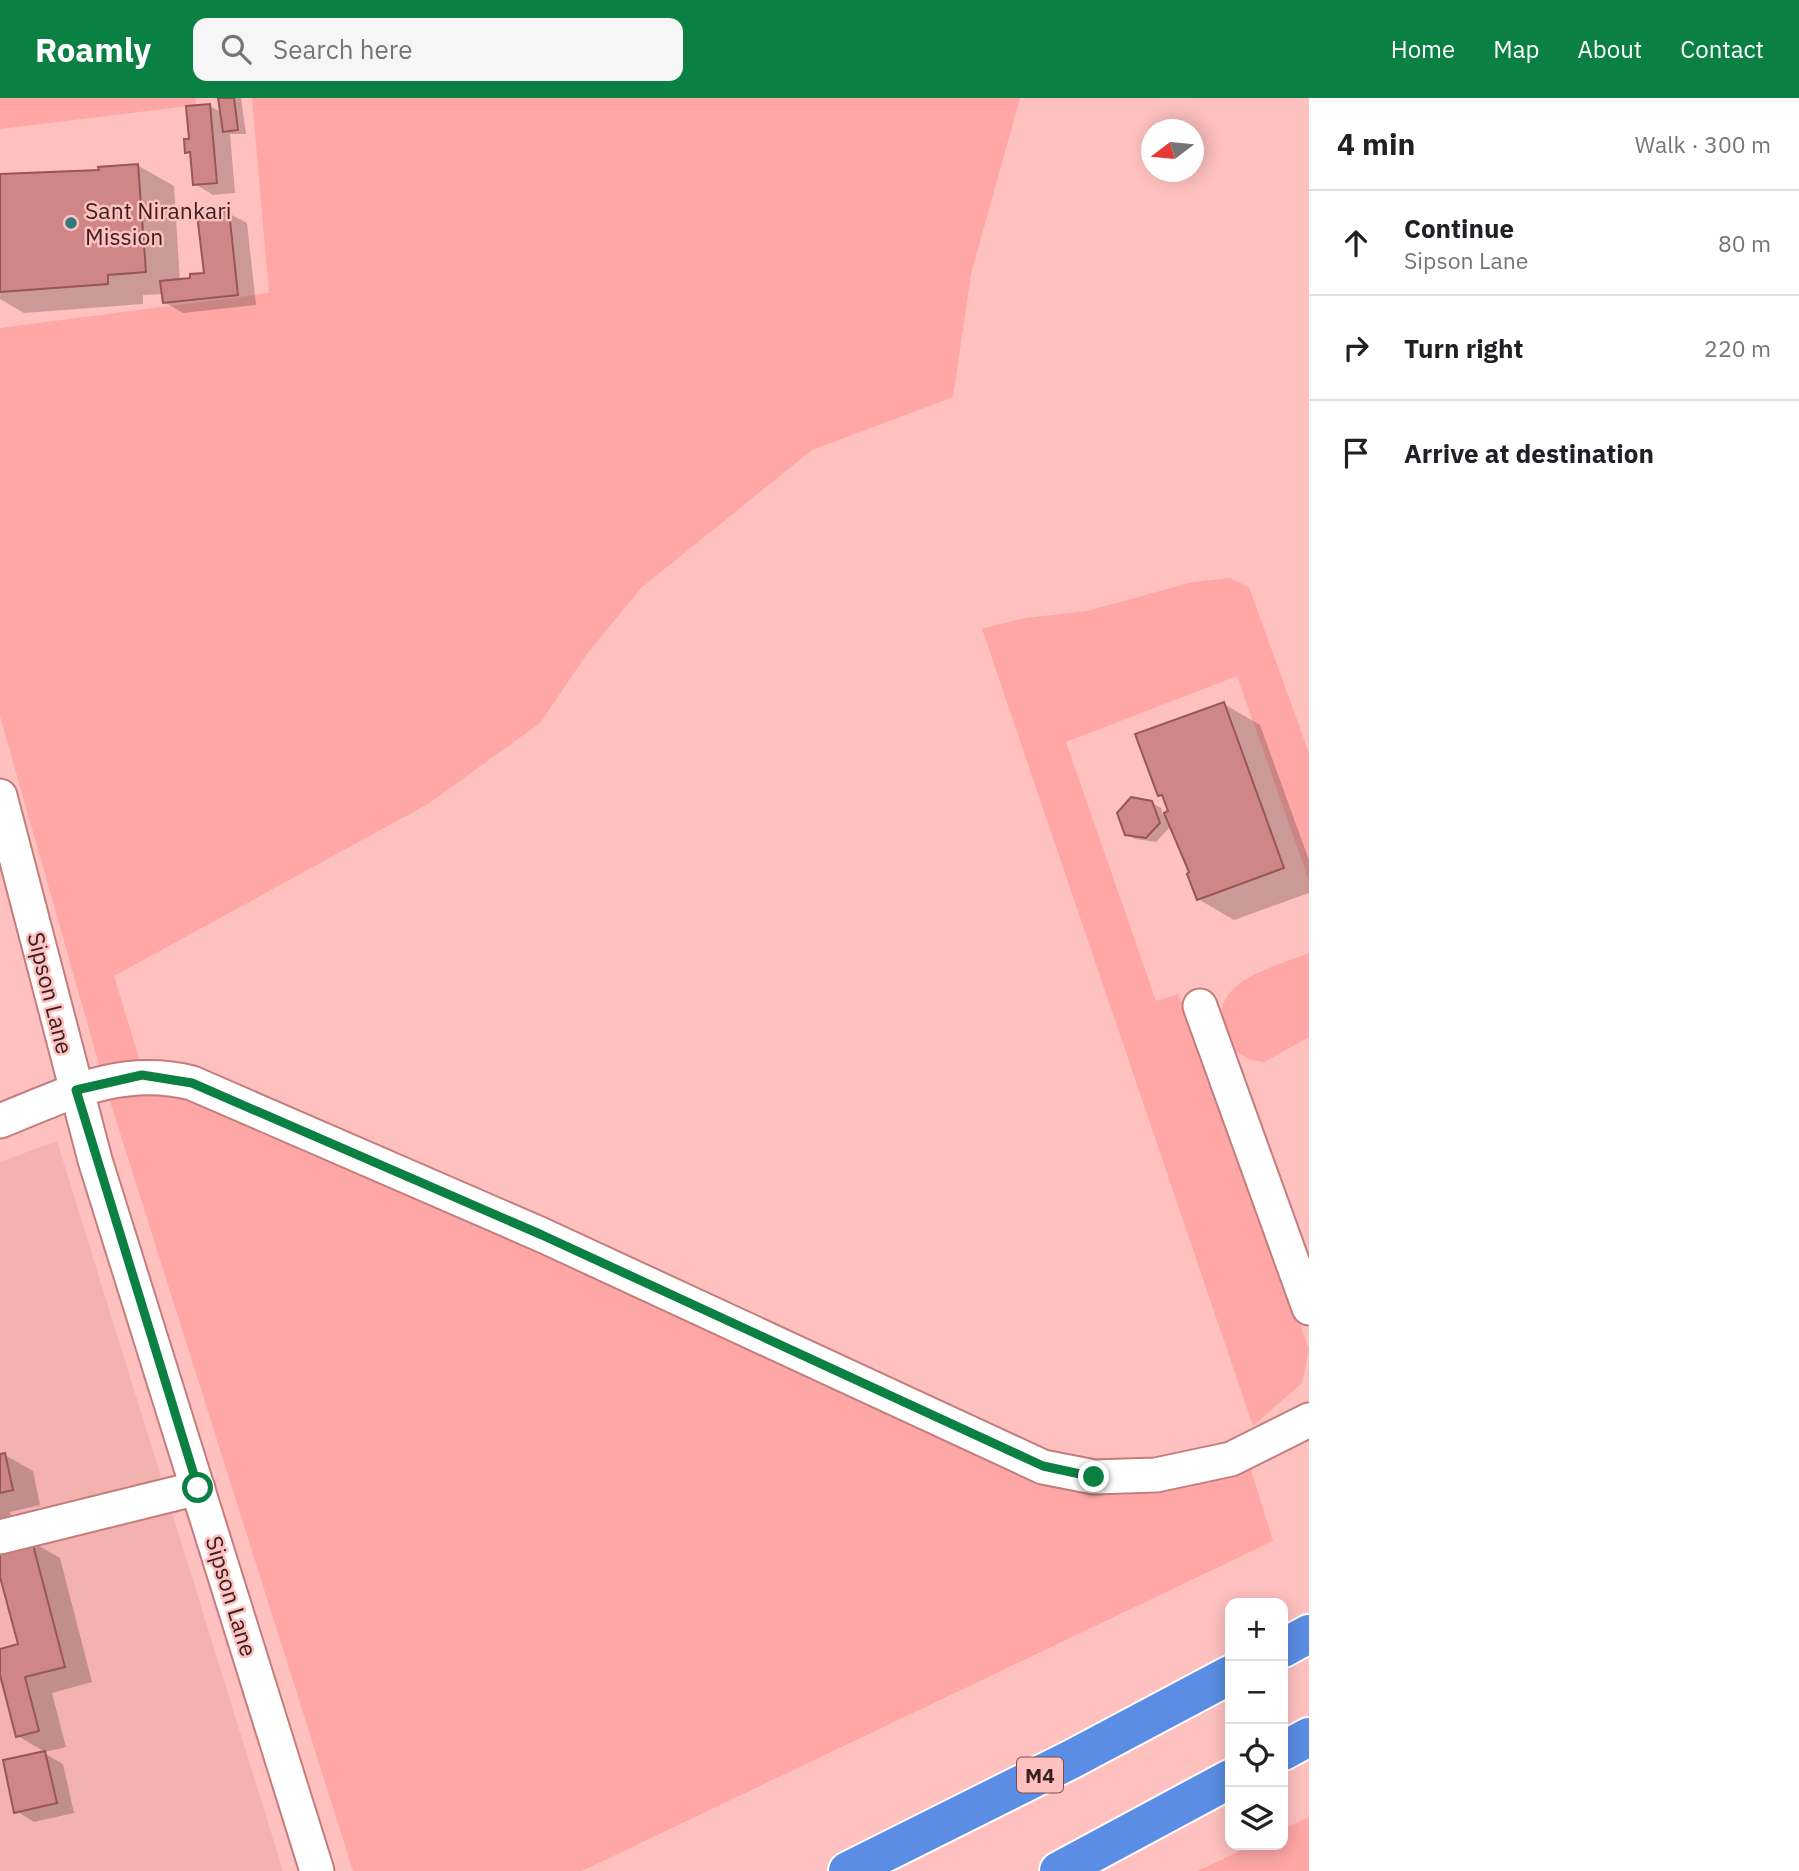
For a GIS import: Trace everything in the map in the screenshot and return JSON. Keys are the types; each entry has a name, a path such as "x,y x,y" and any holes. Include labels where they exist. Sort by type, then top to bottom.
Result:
{"highway":[{"path":"1288,1645 1309,1634"},
{"name":"M4","path":"848,1871 1225,1678"},
{"path":"1288,1748 1309,1737"},
{"path":"1059,1871 1225,1782"}],"street":[{"name":"Sipson Lane","path":"0,796 76,1090 317,1871"},
{"path":"1200,1006 1309,1308"},
{"path":"0,1121 76,1090 142,1075 192,1083 542,1235 1059,1471 1109,1478 1156,1475 1231,1459 1309,1420"},
{"path":"0,1537 198,1488"}],"shaded area":[{"path":"0,98 195,98 196,105 0,129"},
{"path":"252,98 1020,98 971,274 953,397 812,450 641,588 587,654 540,723 428,804 114,976 142,1068 102,1075 0,716 0,328 269,293"},
{"path":"1230,578 1249,587 1309,753 1309,881 1237,676 1066,742 1156,1001 1178,994 1309,1349 1302,1383 1253,1426 982,629 1025,618 1087,611 1193,582"},
{"path":"1309,953 1309,1037 1264,1062 1241,1055 1232,1047 1226,1036 1222,1017 1224,1002 1245,980"},
{"path":"142,1075 1104,1485 1248,1460 1273,1541 582,1871 353,1871 104,1082"},
{"path":"57,1141 283,1871 0,1871 0,1162"},
{"path":"1309,1817 1309,1871 1198,1871 1242,1850 1288,1850 1288,1827"}],"building":[{"path":"218,98 234,98 238,130 223,132"},
{"path":"210,104 217,183 193,185 190,152 185,153 184,139 189,139 186,106"},
{"name":"Sant Nirankari Mission","path":"138,164 146,272 108,275 108,284 0,292 0,174 99,170 98,167"},
{"path":"229,211 238,295 163,303 160,281 190,278 190,274 204,273 197,214"},
{"path":"1224,702 1284,868 1197,900 1187,874 1189,872 1164,813 1168,811 1162,795 1158,796 1135,734"},
{"path":"1131,797 1152,801 1160,823 1146,838 1125,835 1117,813"},
{"path":"5,1453 13,1490 0,1493 0,1454"},
{"path":"32,1541 65,1667 25,1677 39,1731 16,1737 0,1675 0,1649 18,1644 0,1577 0,1549"},
{"path":"45,1751 57,1803 14,1813 3,1760"}],"place":[{"name":"Sant Nirankari Mission","path":"71,223"}],"route":[{"path":"198,1488 76,1090 142,1075 192,1083 542,1235 1043,1466 1094,1477"}]}
